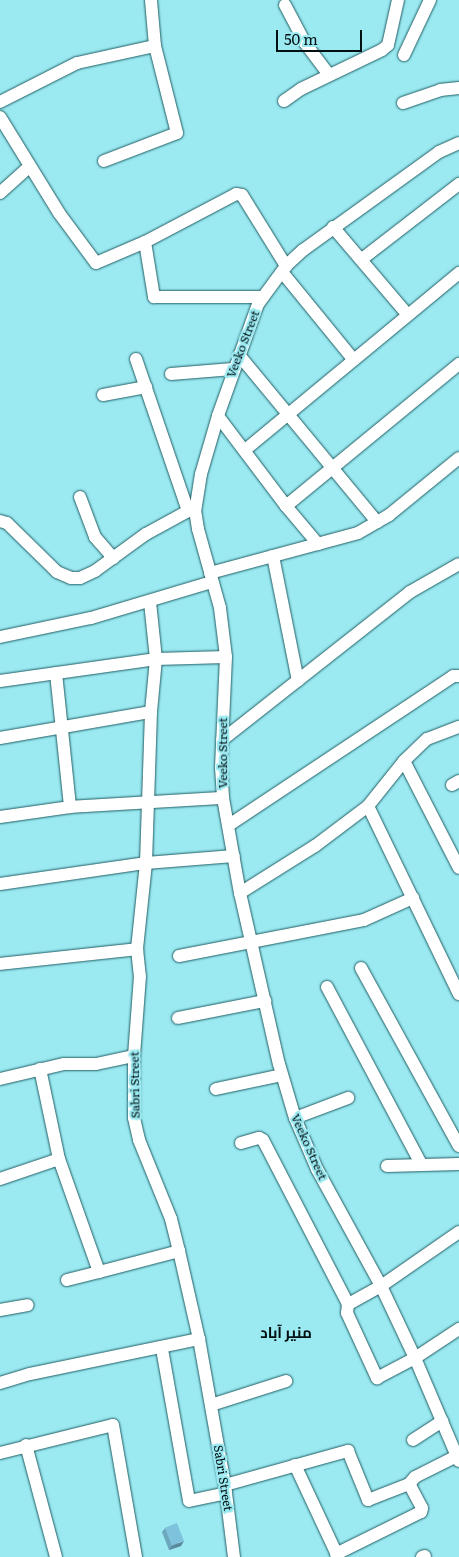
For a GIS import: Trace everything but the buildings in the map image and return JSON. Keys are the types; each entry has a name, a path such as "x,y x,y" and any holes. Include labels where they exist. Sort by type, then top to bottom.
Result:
{"street":[{"path":"104,161 178,133 155,46 151,0"},
{"path":"284,101 300,89 382,50 388,45 398,0"},
{"path":"404,55 430,0"},
{"path":"285,5 305,43 329,75"},
{"path":"0,102 77,63 155,46"},
{"path":"403,102 440,90 459,88"},
{"path":"0,117 59,213 96,263 145,242 236,194 242,195 284,269 353,359"},
{"name":"Veeko Street","path":"458,1458 415,1358 381,1286 317,1169 295,1118 282,1075 240,893 224,798 221,768 226,657 220,608 192,511 201,474 233,369 258,304 263,297 284,269 334,227 439,152 459,143"},
{"path":"0,193 30,166"},
{"path":"362,259 459,184"},
{"path":"334,227 407,314"},
{"path":"145,242 154,297 263,297"},
{"path":"245,450 407,314 459,273"},
{"path":"239,355 289,412 377,522"},
{"path":"0,521 7,523 62,575 80,578 95,571 146,534 192,511 136,359"},
{"path":"286,506 459,364"},
{"path":"171,374 233,369"},
{"path":"103,395 146,386"},
{"path":"218,416 286,506 318,544"},
{"path":"0,637 91,618 150,602 211,577 273,556 358,532 389,514 457,464"},
{"path":"80,496 95,537 113,558"},
{"path":"273,556 298,681"},
{"path":"222,740 410,592 459,564"},
{"name":"Sabri Street","path":"150,602 156,659 151,712 146,863 137,949 140,976 134,1056 134,1118 139,1140 171,1219 179,1251 199,1339 211,1405 234,1557"},
{"path":"0,681 156,659 226,657"},
{"path":"56,673 70,807"},
{"path":"229,825 453,676 459,676"},
{"path":"0,738 62,729 151,712"},
{"path":"240,893 315,846 368,806 404,761 428,739 459,727"},
{"path":"404,761 459,868"},
{"path":"0,817 70,807 224,798"},
{"path":"368,806 459,994"},
{"path":"0,884 146,863 234,856"},
{"path":"179,956 364,920 413,898"},
{"path":"0,964 137,949"},
{"path":"361,968 459,1146"},
{"path":"327,987 421,1164"},
{"path":"178,1018 265,1001"},
{"path":"0,1078 64,1064 96,1064 134,1056"},
{"path":"40,1069 59,1160 99,1272"},
{"path":"216,1089 282,1075"},
{"path":"295,1118 348,1098"},
{"path":"241,1143 259,1138 263,1140 348,1304 347,1313 377,1378 415,1358 459,1329"},
{"path":"0,1179 59,1160"},
{"path":"387,1166 459,1164"},
{"path":"348,1304 381,1286 459,1232"},
{"path":"67,1280 179,1251"},
{"path":"0,1310 28,1306"},
{"path":"0,1383 30,1374 162,1349 199,1339"},
{"path":"162,1349 186,1493 189,1501 295,1465 348,1451 368,1500 409,1484 414,1477 458,1458"},
{"path":"211,1405 286,1381"},
{"path":"413,1440 442,1421"},
{"path":"0,1453 26,1445 113,1425 136,1557"},
{"path":"26,1445 56,1557"},
{"path":"295,1465 337,1556 420,1512 422,1508 409,1484"}],"district":[{"name":"منیر آباد","path":"286,1332"}]}
